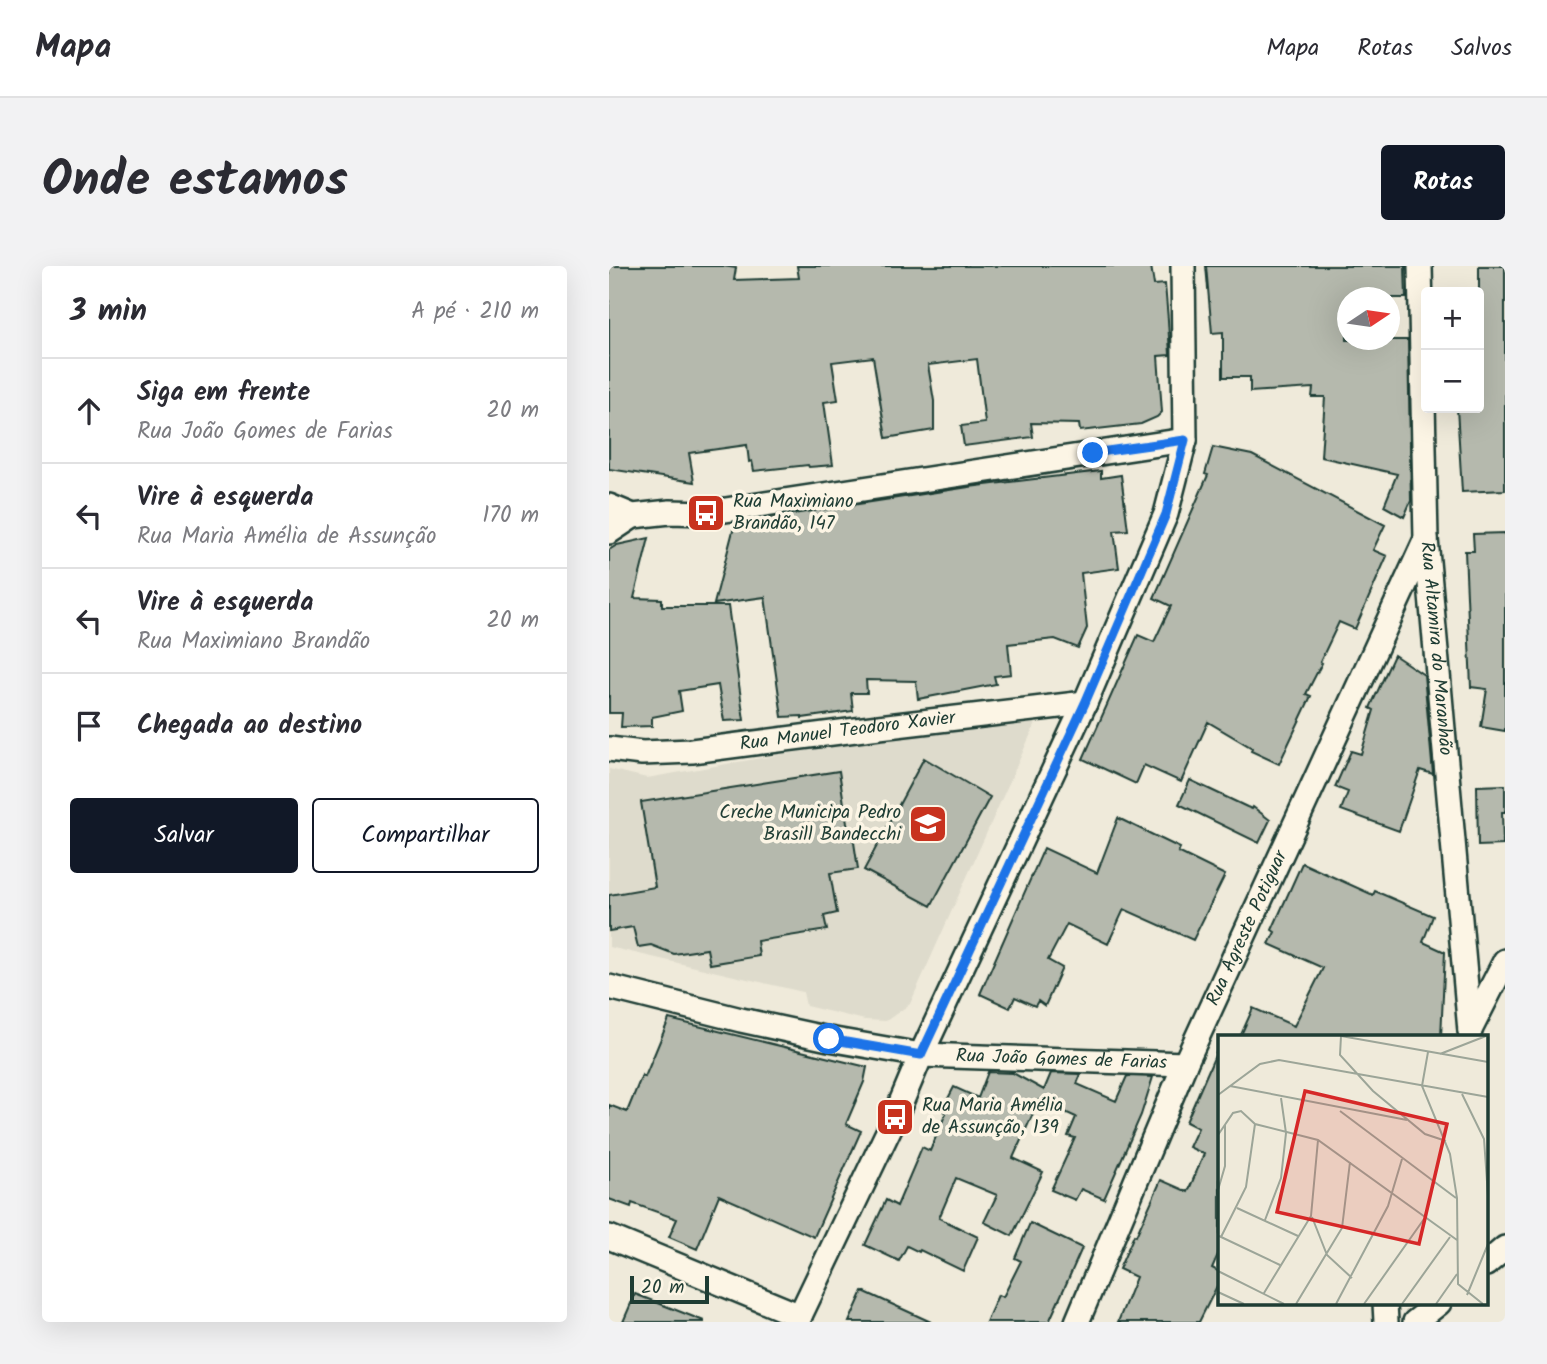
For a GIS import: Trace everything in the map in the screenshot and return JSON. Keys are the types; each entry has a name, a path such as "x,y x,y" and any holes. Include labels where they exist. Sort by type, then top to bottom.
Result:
{"street":[{"path":"609,1237 799,1319 1085,703 1166,514 1185,440 1183,266"},
{"name":"Rua Altamira do Maranhão","path":"1420,266 1426,539 1469,1034"},
{"path":"609,506 633,516 670,512 706,513 1185,440"},
{"path":"609,533 633,516"},
{"name":"Rua Agreste Potiguar","path":"1077,1322 1185,1064 1426,539"},
{"name":"Rua Manuel Teodoro Xavier","path":"609,749 642,753 692,751 1085,703"},
{"path":"1469,1034 1505,961"},
{"name":"Rua João Gomes de Farias","path":"609,987 741,1020 921,1055 1185,1064"},
{"path":"1487,1263 1505,1248"},
{"path":"1385,1304 1386,1322"},
{"path":"1415,1322 1438,1304"}],"shaded area":[{"path":"1038,718 910,1004 886,1021 865,1020 806,1006 803,992 609,947 609,769 647,778 898,734"}],"building":[{"path":"609,266 723,266 736,268 734,280 799,278 797,266 1151,266 1154,285 1165,284 1168,320 1170,355 1158,356 1162,412 1141,424 1080,431 1079,424 1031,423 1033,437 964,446 961,426 985,423 977,359 928,365 934,401 934,430 886,438 873,357 832,362 838,400 824,402 833,465 754,471 752,461 749,462 747,445 689,453 694,482 609,469"},
{"path":"1206,266 1405,266 1406,298 1400,298 1400,287 1337,287 1337,350 1400,350 1400,340 1408,340 1411,501 1404,517 1384,506 1397,474 1321,457 1325,397 1312,397 1313,388 1250,392 1250,377 1223,377 1223,332 1212,333"},
{"path":"1479,266 1505,266 1505,490 1462,492 1457,413 1484,413 1484,287 1479,287"},
{"path":"1213,447 1252,455 1385,525 1373,550 1387,556 1355,629 1339,622 1306,694 1311,696 1279,764 1251,751 1252,748 1208,722 1181,782 1144,765 1136,784 1083,759 1138,635 1154,642 1171,606 1154,598 1208,475 1205,474"},
{"path":"1101,471 1101,478 1121,475 1128,530 1114,531 1119,568 1081,573 1087,628 1078,648 1055,639 1008,644 1011,674 994,676 996,684 918,699 916,681 866,680 867,693 851,693 853,711 802,718 782,717 765,597 714,604 735,523 969,487"},
{"path":"1505,533 1505,731 1481,727 1487,689 1471,687 1465,551 1474,551 1473,534"},
{"path":"649,538 634,598 662,599 662,606 728,606 744,720 724,721 718,685 679,691 682,711 652,717 652,726 621,727 622,713 609,713 609,550 617,545"},
{"path":"1394,655 1424,675 1433,774 1420,770 1399,831 1341,810 1348,792 1335,787 1351,751 1361,754 1374,710 1370,708"},
{"path":"924,758 990,797 931,906 864,870"},
{"path":"839,771 848,830 852,829 858,869 830,873 837,913 824,916 827,930 757,941 759,956 710,964 707,949 674,954 651,945 638,947 633,927 609,931 609,895 655,887 641,802"},
{"path":"1190,780 1247,807 1253,807 1270,820 1259,843 1179,804"},
{"path":"1505,785 1503,845 1478,846 1477,786"},
{"path":"1118,818 1180,848 1178,852 1225,875 1193,940 1124,909 1108,944 1067,924 1048,960 1062,968 1045,1006 1038,1001 1035,1006 1015,997 1010,1008 980,994 1044,848 1097,873"},
{"path":"1302,863 1373,895 1375,891 1433,916 1423,942 1445,952 1441,1035 1241,1035 1253,1008 1294,1026 1323,968 1269,944 1275,932 1272,930"},
{"path":"669,1019 867,1067 864,1082 846,1124 861,1131 814,1237 719,1195 697,1249 669,1237 677,1219 632,1203 631,1207 609,1199 609,1105 627,1112"},
{"path":"1218,1049 1218,1254 1212,1268 1218,1271 1218,1284 1199,1322 1118,1322 1136,1277 1119,1269 1161,1180 1188,1192 1204,1154 1189,1147 1198,1128 1186,1122"},
{"path":"988,1072 1013,1073 1044,1090 1051,1073 1081,1074 1077,1084 1116,1101 1127,1076 1153,1077 1141,1115 1104,1199 1081,1189 1075,1200 1051,1190 1075,1138 1068,1136 1076,1117 1039,1100 1013,1158 1043,1172 1012,1236 984,1222 997,1195 956,1178 939,1218 978,1237 963,1271 907,1246 899,1261 865,1245 886,1200 897,1206 922,1147 930,1151 946,1113 942,1110 954,1087 978,1098"},
{"path":"1030,1223 1082,1248 1067,1282 1049,1322 986,1322 998,1295 1003,1297 1021,1261 1015,1258"},
{"path":"863,1291 931,1322 849,1322"},
{"path":"635,1294 704,1321 704,1322 623,1322"}],"place":[{"name":"Rua Maximiano Brandão, 147","path":"706,513"},
{"name":"Creche Municipa Pedro Brasill Bandecchi","path":"928,824"},
{"name":"Rua Maria Amélia de Assunção, 139","path":"895,1117"}],"route":[{"path":"829,1039 921,1055 1085,703 1166,514 1185,440 1093,453"}]}
